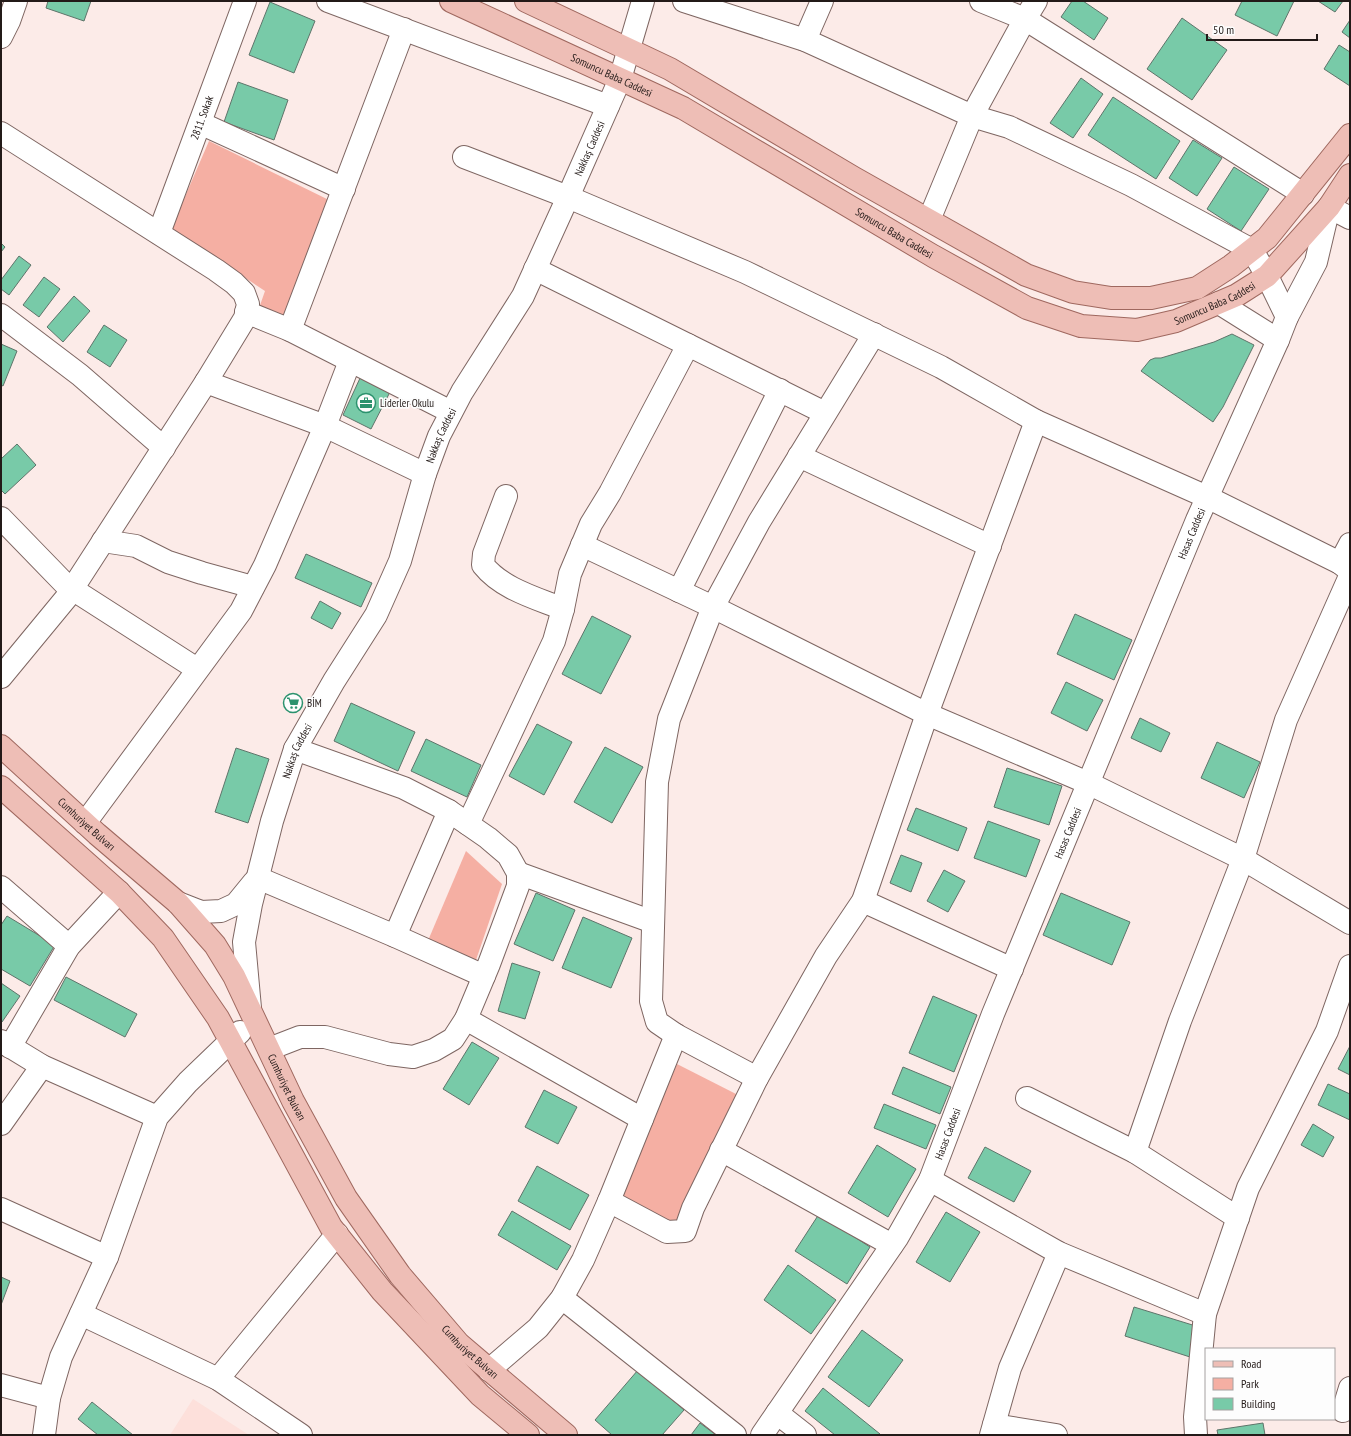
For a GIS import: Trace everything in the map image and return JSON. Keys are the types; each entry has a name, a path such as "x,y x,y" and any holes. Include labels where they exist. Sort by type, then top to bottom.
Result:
{"main road":[{"name":"Somuncu Baba Caddesi","path":"451,1 683,108 932,256 1027,308 1081,326 1137,330 1176,321 1237,295 1267,276 1329,207 1350,175"},
{"name":"Somuncu Baba Caddesi","path":"526,1 670,69 848,174 1026,275 1073,292 1111,298 1151,298 1197,288 1231,266 1267,238 1350,135"},
{"name":"Cumhuriyet Bulvarı","path":"1,746 85,823 178,903 215,945 234,976 244,1025 331,1226 382,1291 480,1395 528,1435"},
{"name":"Cumhuriyet Bulvarı","path":"1,787 119,892 164,938 218,1018 244,1025 269,1049 294,1101 346,1198 400,1275 459,1344 566,1435"},
{"path":"174,953 174,936 185,926 192,926 207,936"}],"street":[{"path":"1,37 9,21 16,1"},
{"name":"2811. Sokak","path":"159,233 245,1"},
{"path":"328,1 608,106"},
{"name":"Nakkaş Caddesi","path":"244,1025 244,942 250,904 272,821 295,749 334,681 376,615 400,562 425,474 439,436 462,392 523,296 620,78 643,1"},
{"path":"684,1 805,40 972,116 1009,126 1131,185 1252,250 1267,276 1287,317"},
{"path":"805,40 822,1"},
{"path":"981,1 1025,19 1302,194"},
{"path":"929,220 972,116 1036,1"},
{"path":"290,330 404,29"},
{"path":"200,123 344,189"},
{"path":"1,133 216,270 234,283 244,293 248,304 245,318 206,382 72,589 1,677"},
{"path":"464,157 568,197 745,272 942,367 1036,421 1207,497 1347,570"},
{"path":"1329,207 1350,218"},
{"name":"Hasas Caddesi","path":"762,1435 892,1246 930,1180 1012,969 1207,497 1287,317 1316,262 1329,207"},
{"path":"535,268 825,413"},
{"path":"1219,303 1278,340"},
{"path":"246,312 290,330 452,412"},
{"path":"1,315 80,375 164,448"},
{"path":"757,1078 676,1035 657,1022 651,1001 656,782 669,720 713,607 759,522 874,334"},
{"path":"468,824 554,640 563,609 570,574 582,545 688,345"},
{"path":"85,823 241,611 265,565 325,426 350,361"},
{"path":"206,382 325,426 425,474"},
{"path":"679,591 780,390"},
{"path":"609,1201 667,1232 685,1231 693,1208 757,1078 826,956 863,901 927,714 1036,421"},
{"path":"799,456 990,546"},
{"path":"506,496 484,554 483,565 488,571 512,588 563,609"},
{"path":"1,518 66,585 197,669"},
{"path":"103,541 136,546 168,562 253,587"},
{"path":"1135,1152 1180,1021 1243,860 1286,720 1347,570 1350,544"},
{"path":"582,545 713,607 927,714 1088,783 1243,860 1350,923"},
{"path":"269,1049 300,1037 325,1037 389,1054 413,1057 434,1050 453,1039 466,1020 518,886 518,873 508,855 488,838 449,811 404,788 295,749"},
{"path":"395,936 449,811"},
{"path":"518,873 652,922"},
{"path":"178,903 201,912 221,911 236,904 258,878 395,936 484,976"},
{"path":"1,887 69,946"},
{"path":"119,892 69,946 6,1044 42,1066 157,1117"},
{"path":"863,901 1012,969"},
{"path":"1199,1422 1205,1314 1248,1188 1327,1031 1350,966"},
{"path":"466,1020 642,1119"},
{"path":"44,1435 49,1398 61,1358 107,1257 157,1117 188,1082 244,1025"},
{"path":"489,1370 538,1328 562,1298 583,1260 609,1201 676,1035"},
{"path":"1,1124 42,1066"},
{"path":"1027,1098 1135,1152 1238,1218"},
{"path":"722,1150 892,1246"},
{"path":"930,1180 1059,1253 1205,1314"},
{"path":"1,1209 107,1257"},
{"path":"218,1379 337,1234"},
{"path":"1056,1435 992,1430 1010,1368 1059,1253"},
{"path":"562,1298 735,1435"},
{"path":"81,1314 218,1379 301,1435"},
{"path":"1,1386 49,1398"},
{"path":"1342,1411 1350,1388"},
{"path":"777,1413 806,1435"}],"shaded area":[{"path":"193,1399 249,1435 170,1435"}],"green space":[{"path":"209,141 333,202 291,323 258,311 265,291 171,229"},
{"path":"466,851 502,884 476,960 468,963 427,943"},
{"path":"677,1064 738,1095 678,1226 620,1198"}],"building":[{"path":"48,1 91,1 84,21 46,8"},
{"path":"1072,1 1083,1 1108,18 1094,40 1061,17"},
{"path":"1242,1 1294,1 1277,36 1235,15"},
{"path":"1318,1 1343,1 1335,12"},
{"path":"270,2 315,21 294,73 249,55"},
{"path":"1182,18 1227,50 1192,100 1147,69"},
{"path":"1350,20 1350,38 1342,32"},
{"path":"1339,45 1350,52 1350,86 1324,69"},
{"path":"1081,78 1103,94 1073,138 1050,123"},
{"path":"238,82 288,100 274,140 224,122"},
{"path":"1113,97 1180,141 1156,179 1088,135"},
{"path":"1193,140 1222,158 1197,196 1169,178"},
{"path":"1234,167 1269,189 1241,231 1207,209"},
{"path":"1,243 5,247 1,252"},
{"path":"19,256 31,265 9,295 1,289 1,280"},
{"path":"44,277 60,289 39,317 23,305"},
{"path":"74,296 90,311 63,342 47,327"},
{"path":"104,325 127,340 110,367 87,352"},
{"path":"1232,334 1254,345 1223,407 1213,422 1141,371 1150,360 1214,342"},
{"path":"1,344 17,351 3,386 1,385"},
{"name":"Liderler Okulu","path":"361,376 390,392 371,429 343,415"},
{"path":"17,444 36,465 5,494 1,490 1,459"},
{"path":"306,554 372,583 361,607 295,578"},
{"path":"320,601 341,613 332,629 311,618"},
{"path":"1075,614 1132,640 1114,680 1057,654"},
{"path":"592,616 631,636 601,694 562,674"},
{"path":"1066,682 1103,700 1087,731 1051,713"},
{"path":"351,703 415,732 398,771 334,741"},
{"path":"1140,718 1170,733 1161,752 1131,738"},
{"path":"537,724 572,742 544,795 509,776"},
{"path":"426,739 481,765 467,797 411,771"},
{"path":"1217,742 1260,762 1244,798 1201,778"},
{"path":"605,747 643,767 612,823 574,802"},
{"path":"236,748 269,759 248,823 215,812"},
{"path":"1007,768 1062,786 1049,825 994,807"},
{"path":"916,808 967,828 958,851 907,830"},
{"path":"988,821 1040,840 1026,877 974,858"},
{"path":"901,855 922,863 911,892 890,883"},
{"path":"944,870 965,881 948,912 927,901"},
{"path":"536,893 575,910 553,961 514,944"},
{"path":"1061,893 1130,922 1112,965 1043,935"},
{"path":"7,916 55,945 30,986 1,969 1,925"},
{"path":"583,917 632,938 611,988 562,968"},
{"path":"512,963 540,972 525,1019 498,1011"},
{"path":"66,977 137,1014 125,1037 54,1000"},
{"path":"1,983 20,996 2,1022 1,1021"},
{"path":"933,996 977,1015 954,1072 909,1053"},
{"path":"472,1042 499,1058 469,1105 443,1089"},
{"path":"1350,1046 1350,1075 1338,1069"},
{"path":"903,1067 951,1087 940,1114 892,1094"},
{"path":"1328,1084 1350,1094 1350,1120 1318,1105"},
{"path":"544,1090 577,1107 558,1144 525,1127"},
{"path":"884,1104 936,1125 926,1149 874,1128"},
{"path":"1313,1124 1334,1137 1323,1157 1301,1145"},
{"path":"877,1145 916,1169 888,1217 848,1193"},
{"path":"985,1147 1031,1171 1014,1202 968,1178"},
{"path":"537,1166 589,1195 570,1230 518,1201"},
{"path":"512,1211 571,1246 557,1270 498,1235"},
{"path":"946,1212 980,1232 950,1282 916,1262"},
{"path":"819,1214 870,1247 847,1284 795,1251"},
{"path":"788,1265 836,1300 811,1334 764,1300"},
{"path":"1,1277 10,1281 1,1305"},
{"path":"1134,1307 1199,1327 1190,1357 1125,1336"},
{"path":"862,1330 903,1360 869,1407 828,1377"},
{"path":"638,1370 684,1410 662,1435 612,1435 595,1420"},
{"path":"823,1388 880,1434 835,1435 805,1411"},
{"path":"92,1402 133,1435 98,1435 78,1419"},
{"path":"700,1423 716,1435 691,1435"},
{"path":"1263,1423 1265,1435 1218,1435 1217,1430"}],"place":[{"name":"Liderler Okulu","path":"366,403"},
{"name":"BİM","path":"293,703"}]}
